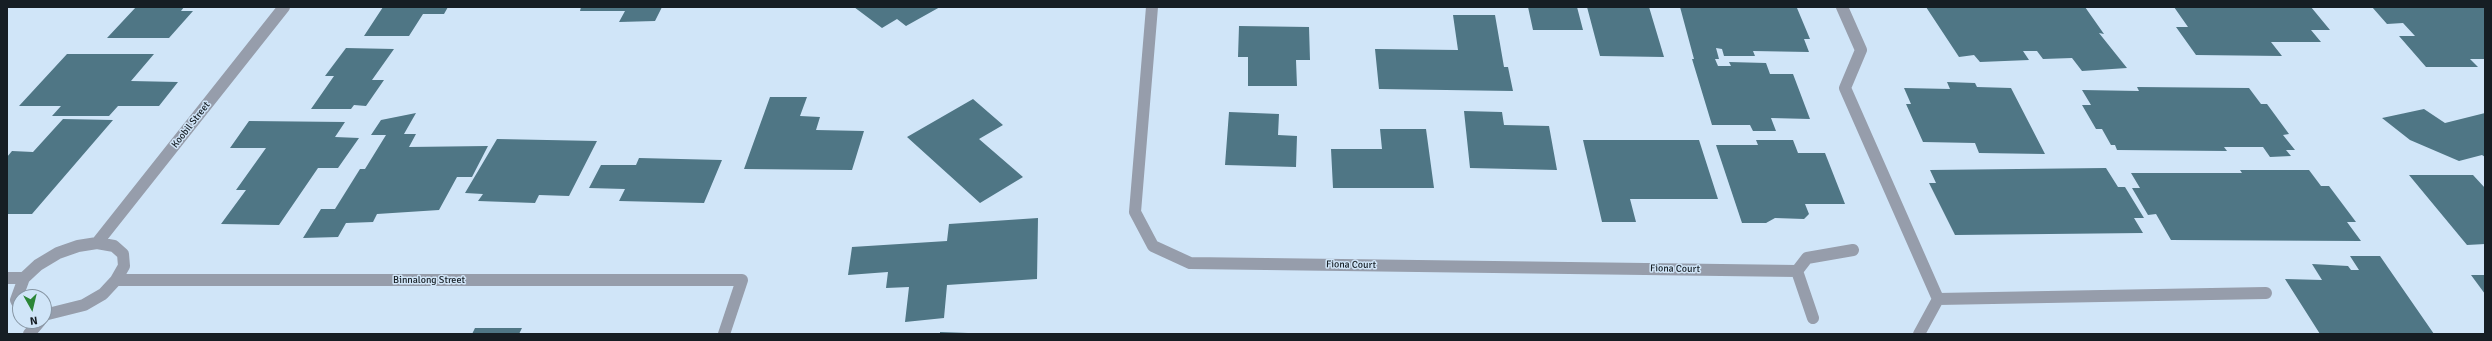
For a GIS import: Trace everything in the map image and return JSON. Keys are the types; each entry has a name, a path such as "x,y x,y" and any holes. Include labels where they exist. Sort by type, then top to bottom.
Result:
{"street":[{"name":"Koobil Street","path":"97,243 284,7"},
{"name":"Fiona Court","path":"1152,7 1134,212 1153,246 1190,263 1797,271"},
{"path":"1842,7 1861,50 1845,88 1938,299"},
{"path":"18,289 24,278 38,265 58,253 78,246 97,243 114,246 123,254 124,266 116,280 103,294 84,305 63,312 52,314"},
{"path":"1813,318 1797,271 1807,258 1853,250"},
{"path":"7,278 24,278"},
{"name":"Binnalong Street","path":"116,280 742,280 724,334"},
{"path":"1938,299 2266,293"},
{"path":"1919,334 1938,299"}],"building":[{"path":"136,7 184,7 181,11 193,11 169,38 107,38"},
{"path":"383,7 448,7 444,14 423,14 409,36 364,36"},
{"path":"581,7 662,7 655,21 619,22 625,11 580,11"},
{"path":"854,7 940,7 906,26 897,19 882,28"},
{"path":"1528,7 1577,7 1583,30 1533,30"},
{"path":"1587,7 1649,7 1664,57 1600,56"},
{"path":"1680,7 1797,8 1810,39 1804,39 1809,52 1753,51 1755,56 1724,56 1722,49 1716,48 1719,59 1715,59 1718,66 1731,66 1729,62 1766,63 1770,74 1793,74 1810,119 1771,118 1776,131 1753,131 1750,125 1712,125 1692,59 1694,59"},
{"path":"1926,7 2085,7 2104,34 2099,33 2127,68 2082,71 2072,58 2043,59 2037,51 2023,51 2029,60 1980,62 1974,55 1959,57"},
{"path":"2174,7 2311,7 2330,30 2311,30 2321,42 2271,42 2282,56 2196,55 2176,27 2188,27"},
{"path":"2372,7 2485,7 2485,59 2470,59 2478,67 2426,67 2399,36 2415,36 2403,23 2387,24"},
{"path":"1453,15 1495,15 1504,67 1508,67 1513,91 1379,89 1375,49 1458,50"},
{"path":"1239,26 1309,27 1310,60 1296,60 1297,86 1248,86 1248,57 1238,57"},
{"path":"346,48 394,49 372,80 384,80 366,106 354,105 351,109 311,109 334,76 325,76"},
{"path":"67,54 154,54 131,81 178,82 159,106 118,106 109,116 52,116 61,106 19,106"},
{"path":"1947,82 1975,83 1977,87 2011,88 2045,154 1979,153 1975,143 1923,142 1906,104 1911,104 1904,88 1950,89"},
{"path":"2137,87 2249,88 2261,104 2267,104 2289,134 2283,135 2295,150 2286,150 2291,156 2270,157 2263,147 2224,147 2227,151 2117,150 2115,145 2111,145 2102,129 2096,129 2082,105 2091,105 2082,90 2139,91"},
{"path":"770,97 807,97 800,116 820,117 816,130 864,131 852,170 744,169"},
{"path":"973,99 1003,125 979,139 1023,177 980,203 907,137"},
{"path":"2424,109 2445,123 2485,113 2485,157 2482,155 2459,161 2410,140 2382,118"},
{"path":"1464,111 1502,112 1504,125 1549,126 1557,170 1470,168"},
{"path":"1229,112 1279,114 1278,135 1297,136 1296,167 1225,165"},
{"path":"416,113 404,134 416,134 409,147 488,146 472,177 457,177 439,210 377,214 373,222 346,223 338,237 303,238 321,209 335,209 360,169 365,169 386,135 371,135 381,120"},
{"path":"63,119 113,120 32,214 7,214 7,157 12,151 33,152"},
{"path":"249,121 345,122 335,137 359,138 338,168 318,168 279,225 221,224 246,190 236,190 266,148 230,148"},
{"path":"1380,129 1426,129 1434,188 1333,188 1331,149 1382,149"},
{"path":"497,139 597,141 569,196 539,195 535,203 478,201 483,194 465,193"},
{"path":"1583,140 1699,140 1718,199 1630,199 1636,222 1602,222"},
{"path":"1756,140 1793,140 1798,153 1825,153 1845,204 1805,204 1809,214 1804,219 1775,218 1766,223 1742,223 1716,145 1758,145"},
{"path":"639,158 722,160 704,203 619,201 625,189 589,188 601,165 636,165"},
{"path":"2106,168 2118,187 2125,187 2144,218 2134,218 2143,233 1955,235 1929,183 1936,183 1930,170"},
{"path":"2240,170 2309,170 2321,186 2329,186 2356,222 2347,222 2361,241 2171,240 2156,214 2148,215 2132,188 2140,188 2131,173 2242,173"},
{"path":"2409,175 2473,175 2485,188 2485,244 2467,245"},
{"path":"1038,218 1037,279 947,285 944,318 905,322 909,287 886,288 888,272 848,275 852,247 947,241 949,224"},
{"path":"2350,256 2380,256 2434,334 2320,334 2285,279 2322,280 2312,264 2348,266 2351,270 2359,270"},
{"path":"2471,275 2485,275 2485,294"},
{"path":"475,328 522,328 519,334 472,334"},
{"path":"940,332 968,333 968,334 940,334"}]}
